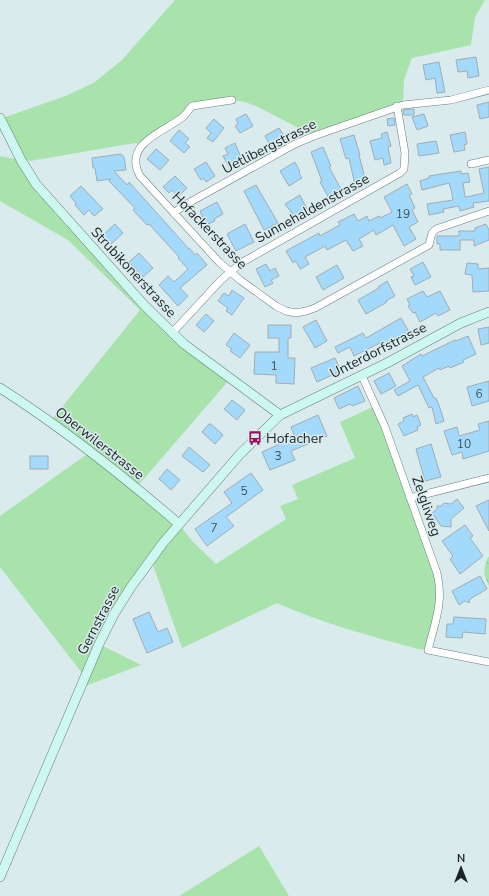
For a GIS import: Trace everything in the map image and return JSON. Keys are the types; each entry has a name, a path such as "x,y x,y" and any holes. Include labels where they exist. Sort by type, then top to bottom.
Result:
{"street":[{"name":"Uetlibergstrasse","path":"174,213 183,206 295,144 314,136 400,105 451,100 489,90"},
{"name":"Hofackerstrasse","path":"232,100 192,106 185,115 141,144 136,154 136,168 140,176 230,272 276,306 286,311 306,311 323,304 429,245 432,233 436,229 489,211"},
{"name":"Sunnehaldenstrasse","path":"172,333 230,272 241,263 400,174 404,169 405,158 400,105"},
{"name":"Strubikonerstrasse","path":"0,118 21,160 36,184 144,305 172,333 190,348 280,415"},
{"path":"471,164 489,160"},
{"name":"Unterdorfstrasse","path":"280,415 362,376 461,323 489,312"},
{"name":"Zelgliweg","path":"362,376 384,427 440,585 438,608 428,650 489,662"},
{"name":"Oberwilerstrasse","path":"0,388 73,439 179,524"},
{"name":"Gernstrasse","path":"0,877 99,644 114,614 150,559 179,524 240,454 280,415"},
{"path":"410,498 489,478"}],"green space":[{"path":"175,0 485,0 475,17 471,45 412,58 404,80 403,105 314,136 256,106 245,102 232,100 192,106 141,144 135,143 30,161 22,160 144,305 230,379 136,488 179,524 193,542 216,564 286,519 280,506 298,499 292,485 355,458 340,422 375,406 440,585 428,650 418,649 346,629 277,603 182,648 151,559 99,644 141,665 80,688 85,677 0,567 0,516 90,452 50,422 140,310 68,240 0,201 0,156 20,160 0,119 68,95 95,82 122,60"},
{"path":"489,557 489,586 484,572"},
{"path":"259,846 289,896 179,896"}],"building":[{"path":"476,57 479,76 468,78 467,71 458,72 456,60"},
{"path":"439,62 445,92 437,93 435,78 426,80 423,65"},
{"path":"489,102 489,117 480,119 477,105"},
{"path":"414,109 414,115 404,115 403,110"},
{"path":"246,114 253,126 240,133 235,126 238,124 236,119"},
{"path":"424,114 428,126 417,130 412,117"},
{"path":"394,118 395,125 388,126 387,119"},
{"path":"214,119 224,128 213,142 207,138 211,133 206,128"},
{"path":"279,128 286,139 271,147 265,136"},
{"path":"179,130 189,139 185,143 190,147 184,153 170,141"},
{"path":"387,132 391,146 388,147 391,163 384,165 383,158 375,160 370,141 382,138 381,134"},
{"path":"465,132 467,144 464,145 465,150 454,152 450,135"},
{"path":"354,135 366,182 355,185 349,158 346,159 340,139"},
{"path":"436,141 439,153 419,156 417,144"},
{"path":"235,143 243,162 230,169 223,156 228,154 225,148"},
{"path":"323,147 331,166 329,167 343,193 330,200 320,182 322,181 311,152"},
{"path":"156,149 169,160 160,170 147,159"},
{"path":"121,154 124,157 126,170 114,171 127,185 129,182 189,249 195,255 197,253 207,265 180,288 188,296 178,306 159,285 168,276 174,282 188,269 149,224 147,225 133,210 135,208 109,181 110,179 97,181 92,158"},
{"path":"206,162 215,176 206,182 204,178 201,180 194,169"},
{"path":"295,162 302,178 289,186 280,171"},
{"path":"489,167 489,201 473,203 474,207 460,211 459,206 443,209 444,212 429,215 427,204 453,200 451,189 449,183 422,190 420,181 429,178 429,176 435,175 461,171 461,174 468,173 470,182 463,183 465,197 471,196 484,193 479,169"},
{"path":"175,176 187,188 178,197 172,190 169,193 163,187"},
{"path":"407,184 412,194 409,195 415,208 412,210 418,222 409,227 416,239 404,246 393,225 376,235 374,230 359,239 363,246 353,251 346,240 327,250 325,246 305,257 309,264 300,269 296,261 293,263 286,251 319,233 320,236 340,225 338,222 354,214 358,221 367,216 369,221 379,216 380,218 392,212 384,197"},
{"path":"256,185 278,223 264,230 244,191"},
{"path":"81,186 103,209 94,216 89,210 84,215 75,205 76,203 70,196"},
{"path":"300,195 307,209 294,216 285,204"},
{"path":"217,202 223,214 214,219 215,221 206,225 200,211"},
{"path":"115,224 123,233 111,244 103,235"},
{"path":"245,224 254,242 236,251 227,234"},
{"path":"486,224 489,230 489,240 474,246 474,240 460,240 460,250 440,250 440,244 437,244 437,236 459,236 459,231 475,231 475,228"},
{"path":"139,253 153,268 143,277 129,262"},
{"path":"423,262 431,277 415,285 411,277 414,276 410,269"},
{"path":"467,263 478,264 478,269 489,268 489,291 473,292 472,275 465,274"},
{"path":"266,264 270,271 275,268 279,276 271,280 273,283 265,287 256,269"},
{"path":"337,265 344,278 323,290 316,277"},
{"path":"387,281 395,296 366,314 358,300 379,288 378,287"},
{"path":"232,290 244,298 232,315 226,311 228,308 218,301 224,293 229,296"},
{"path":"423,291 427,297 440,291 450,310 438,316 436,313 420,322 415,312 413,313 408,306 410,305 407,299"},
{"path":"206,314 214,321 204,332 196,325"},
{"path":"401,318 409,332 382,347 380,343 354,356 350,347 338,353 335,347 363,333 366,338"},
{"path":"316,320 327,341 315,348 303,327"},
{"path":"268,325 291,325 291,338 288,338 288,358 295,358 294,384 276,383 276,375 254,374 255,352 279,352 279,338 268,338"},
{"path":"489,327 489,343 481,345 478,329"},
{"path":"234,333 250,345 240,358 230,351 232,349 226,345"},
{"path":"468,336 476,354 463,360 464,362 450,368 449,366 440,370 439,368 423,377 434,398 436,398 444,421 436,424 432,407 429,408 418,385 398,396 394,390 410,381 402,366 421,354 422,356 455,340 456,341"},
{"path":"335,358 341,371 317,382 311,368"},
{"path":"389,373 396,386 381,394 374,381"},
{"path":"489,381 489,401 472,406 467,387"},
{"path":"358,386 365,401 352,406 350,404 339,409 334,398"},
{"path":"232,400 245,410 237,420 224,409"},
{"path":"412,414 413,417 417,415 421,425 417,427 418,430 404,436 398,424 404,421 403,418"},
{"path":"318,415 327,436 291,451 295,460 270,470 262,452 295,437 291,427"},
{"path":"489,421 489,451 463,459 462,452 452,455 444,431 457,427 459,436 480,430 478,424"},
{"path":"209,424 211,424 223,435 215,444 202,432"},
{"path":"431,444 441,477 425,481 416,449"},
{"path":"189,447 210,465 203,472 182,456"},
{"path":"30,456 48,456 48,469 30,469"},
{"path":"167,469 180,480 171,490 159,479"},
{"path":"251,473 263,490 226,517 234,526 207,546 195,529 232,503 224,492"},
{"path":"457,499 464,508 451,519 451,527 441,526 432,513 437,509 437,506 441,506 444,503 451,504"},
{"path":"489,500 489,531 476,506"},
{"path":"465,525 473,536 470,538 483,556 460,574 450,559 453,556 442,541"},
{"path":"480,576 487,589 470,599 469,603 465,601 459,605 452,591"},
{"path":"149,612 158,632 167,628 173,642 147,653 133,619"},
{"path":"454,617 486,619 485,634 463,632 462,638 446,637 447,624 453,624"}],"place":[{"name":"Hofacher","path":"255,438"}]}
